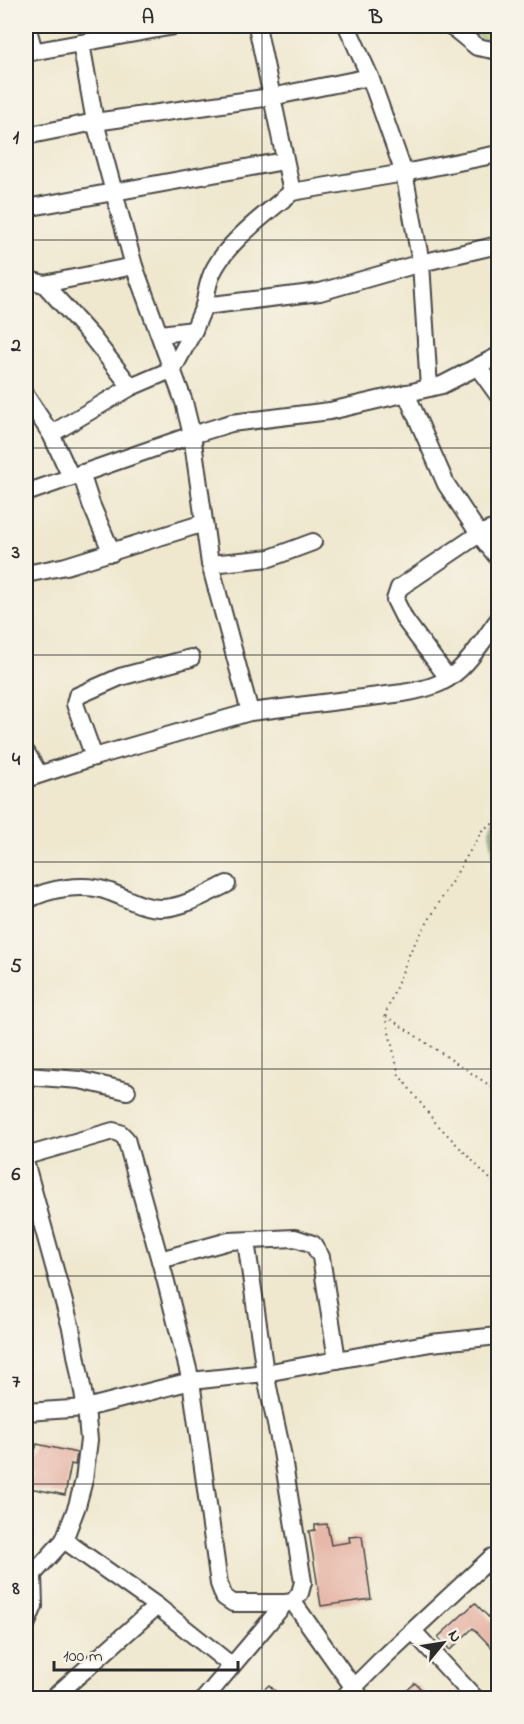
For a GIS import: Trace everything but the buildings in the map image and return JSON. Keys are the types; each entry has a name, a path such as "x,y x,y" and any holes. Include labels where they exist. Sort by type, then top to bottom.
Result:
{"street":[{"path":"27,26 30,52 174,26"},
{"path":"257,26 292,192"},
{"path":"347,26 370,77 404,173 421,263 429,388"},
{"path":"452,26 477,47 498,51"},
{"path":"81,44 95,122 134,266 173,369 192,435 210,564 250,712"},
{"path":"26,136 95,122 271,97 370,77"},
{"path":"51,434 131,387 173,369 204,306 210,278 230,248 236,240 292,192 498,154"},
{"path":"26,208 284,161"},
{"path":"204,306 320,292 421,263 498,245"},
{"path":"26,279 44,284 134,266"},
{"path":"44,284 91,336 131,387"},
{"path":"160,334 194,330"},
{"path":"26,493 231,423 330,411 442,385 498,356"},
{"path":"478,366 498,395"},
{"path":"406,393 446,484 498,558"},
{"path":"26,396 76,475 112,553"},
{"path":"26,574 112,553 204,523"},
{"path":"448,678 405,620 395,600 399,588 408,581 479,534 498,527"},
{"path":"210,564 270,558 313,542"},
{"path":"26,752 32,776 250,712 422,689 455,674 498,620"},
{"path":"94,757 75,705 77,696 120,677 191,658"},
{"path":"26,901 46,892 93,887 136,903 163,908 191,901 227,884"},
{"path":"26,1076 80,1080 126,1091"},
{"path":"26,1156 113,1131 120,1133 126,1139 191,1381 216,1566 224,1597 232,1603 289,1603"},
{"path":"26,1165 71,1328 86,1408 89,1440 84,1480 64,1540 29,1579 34,1606 26,1625"},
{"path":"160,1260 229,1241 295,1238 313,1244 321,1257 337,1360"},
{"path":"205,1698 231,1665 300,1593 303,1582 282,1452 265,1373 246,1241"},
{"path":"26,1412 86,1408 191,1381 265,1373 431,1343 498,1336"},
{"path":"64,1540 157,1606 231,1665"},
{"path":"289,1603 352,1695 413,1631 496,1558"},
{"path":"53,1698 157,1606"},
{"path":"413,1631 475,1698"}],"path":[{"path":"498,820 483,829 411,950 385,1015 399,1075 435,1122 498,1185"},
{"path":"385,1015 498,1090"}],"green space":[{"path":"466,26 498,26 498,42 483,39"},
{"path":"498,811 498,884 490,830"}]}
